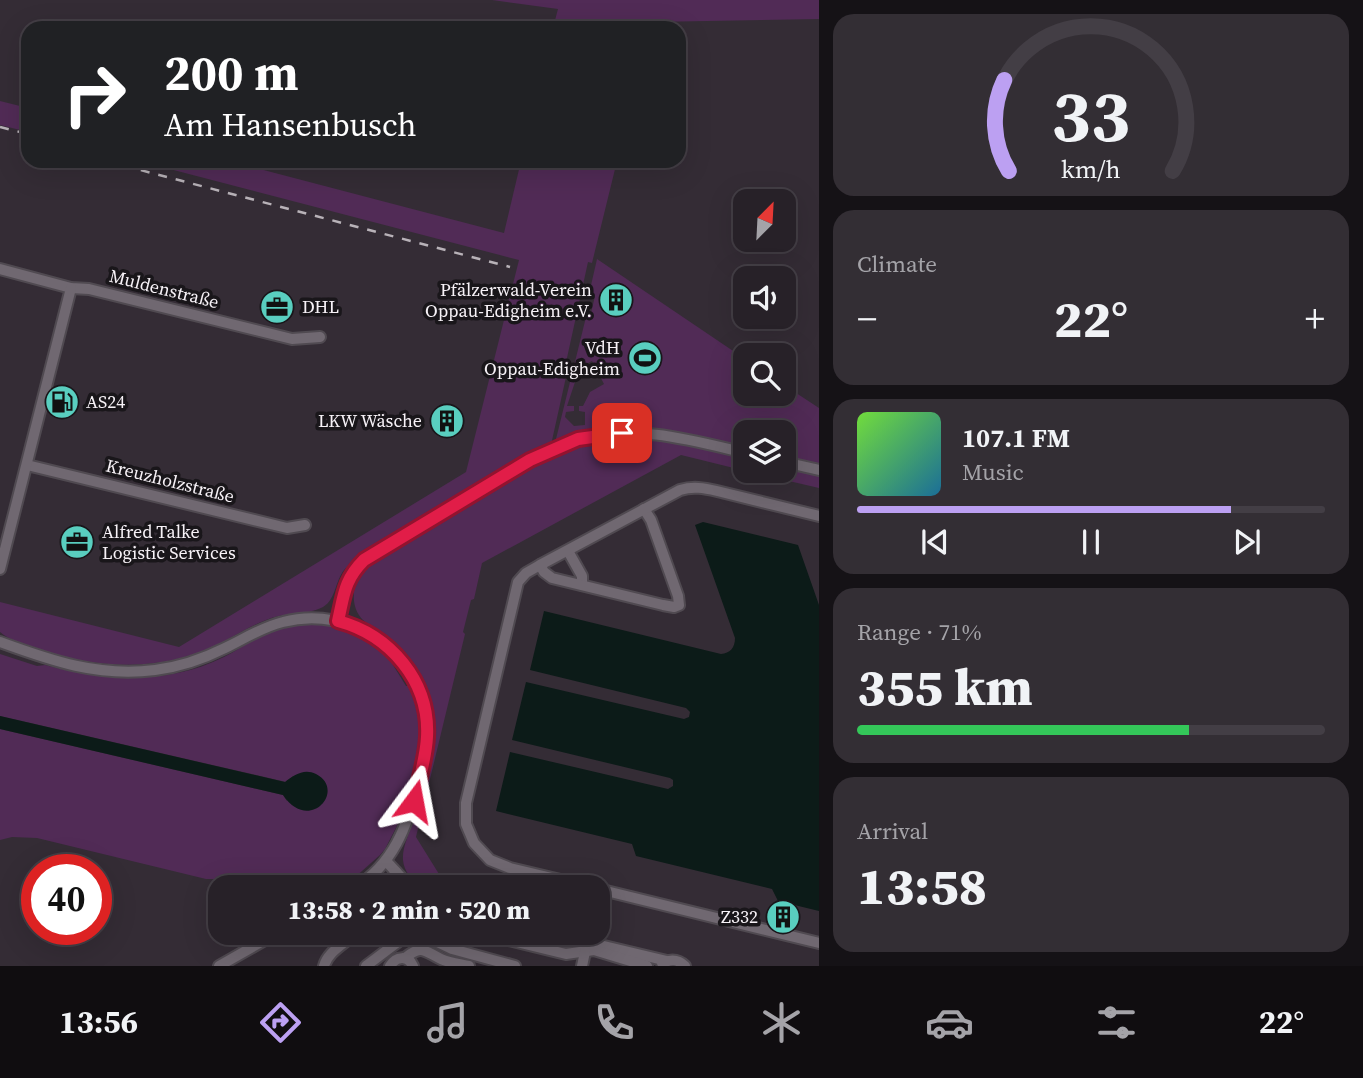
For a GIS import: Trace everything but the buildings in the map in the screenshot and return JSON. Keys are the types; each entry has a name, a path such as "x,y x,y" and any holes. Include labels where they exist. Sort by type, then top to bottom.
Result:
{"street":[{"name":"Muldenstraße","path":"0,269 292,339 320,337"},
{"path":"0,569 5,527 27,465 71,288"},
{"path":"338,621 346,584 350,575 364,560 556,447 592,436 643,433 684,438 733,450"},
{"name":"Kreuzholzstraße","path":"27,465 287,528 305,525"},
{"path":"796,465 819,470"},
{"path":"539,875 490,860 474,843 466,824 466,803 518,582 526,573 540,565 689,487 819,516"},
{"path":"540,565 552,578 663,605 679,605 652,520 644,509"},
{"path":"568,551 582,576 582,585"},
{"path":"0,642 72,666 129,672 154,670 194,661 268,626 285,621 313,618 338,621 378,638 405,665 417,687 425,712 427,736 404,830 386,861 373,875"},
{"path":"386,861 399,875"},
{"path":"610,892 819,943"},
{"path":"366,966 407,935 429,938 471,961"},
{"path":"219,966 256,945"},
{"path":"324,966 326,958 341,945"},
{"path":"529,945 566,954 604,946 664,963 676,960 685,966"},
{"path":"390,966 397,958 409,962 413,952 419,949 441,959 515,966"},
{"path":"582,966 589,951"},
{"path":"589,951 647,966"}],"shaded area":[{"path":"492,0 819,0 819,19 555,21 558,9"},
{"path":"0,101 21,106 21,130 0,125"},
{"path":"166,168 256,168 504,233 519,168 615,168 592,263 588,262 551,445 556,439 586,317 590,317 595,296 589,294 597,259 733,351 733,406 796,406 796,393 819,408 819,488 796,483 796,420 733,420 733,468 681,455 482,563 463,632 465,634 416,837 440,875 409,875 403,860 431,750 432,725 428,700 419,672 409,659 358,614 354,600 355,585 365,565 468,501 504,485 524,471 520,463 352,563 343,571 331,599 323,607 266,620 217,645 179,658 116,664 95,663 54,654 16,641 0,632 0,602 179,647 466,472 519,260","holes":["592,361 604,384 590,392 583,406 579,406 579,411 585,412 585,425 574,426 565,417 566,412 574,411 574,406 567,406 580,367"]},
{"path":"703,522 798,545 819,605 819,911 778,901 772,889 636,856 632,844 496,811 510,752 668,789 673,786 673,780 670,778 512,740 526,682 684,719 689,717 690,712 686,708 530,670 544,611 721,654 729,651 735,638 695,525"},
{"path":"308,624 333,626 366,639 394,663 406,686 409,686 417,707 420,732 416,763 400,820 385,849 358,875 208,875 206,879 112,856 112,854 37,838 12,837 0,840 0,729 283,795 287,801 293,776 286,782 0,716 0,654 37,666 45,665 90,674 136,678 158,676 203,666 255,639 286,627"},
{"path":"0,716 285,782 299,773 312,772 325,781 328,790 321,805 313,810 303,810 293,806 283,795 0,729"}],"railway":[{"path":"0,127 21,132"},
{"path":"133,168 510,267"}],"place":[{"name":"Pfälzerwald-Verein Oppau-Edigheim e.V.","path":"616,300"},
{"name":"DHL","path":"277,307"},
{"name":"VdH Oppau-Edigheim","path":"645,358"},
{"name":"AS24","path":"62,402"},
{"name":"LKW Wäsche","path":"447,421"},
{"name":"Alfred Talke Logistic Services","path":"77,542"},
{"name":"Z332","path":"783,917"}],"route":[{"path":"414,801 427,736 421,697 407,668 396,654 367,631 338,621 350,575 364,560 530,460 578,439 622,433"}]}
